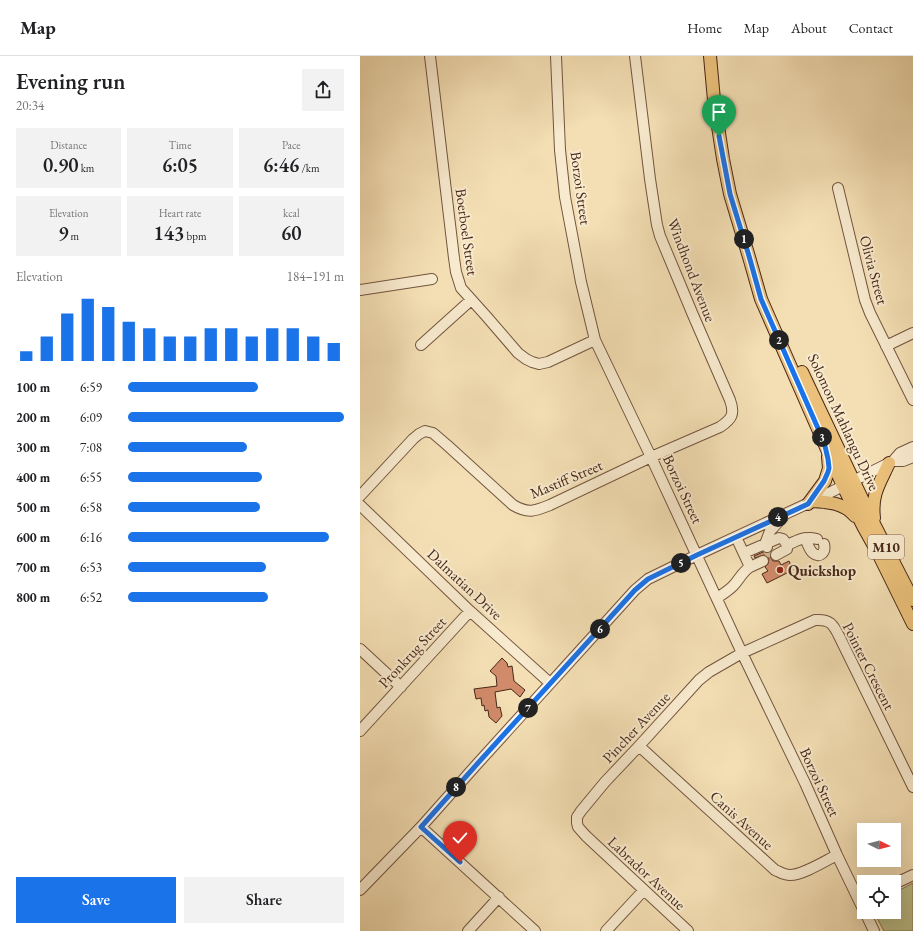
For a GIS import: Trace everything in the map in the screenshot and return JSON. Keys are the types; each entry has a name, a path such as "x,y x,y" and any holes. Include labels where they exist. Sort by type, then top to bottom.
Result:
{"main road":[{"name":"Solomon Mahlangu Drive","path":"710,56 714,100 730,194 761,299 843,486 869,525 913,600"},
{"name":"Solomon Mahlangu Drive","path":"749,256 854,481 878,552 913,624"},
{"path":"811,502 824,481 829,468 824,442"},
{"path":"811,502 838,504 851,511 869,525 875,493 891,462"}],"street":[{"name":"Boerboel Street","path":"430,56 445,191 456,272 461,288 518,353 532,362 539,364 548,362 595,340"},
{"name":"Borzoi Street","path":"556,56 560,150 565,197 581,282 595,340 805,783 837,855 857,892"},
{"name":"Windhond Avenue","path":"635,56 657,225 660,236 730,400 732,407 731,418"},
{"name":"Olivia Street","path":"838,188 865,300 870,314 913,400"},
{"path":"360,290 432,279"},
{"path":"421,345 471,300"},
{"path":"886,346 913,333"},
{"name":"Mastiff Street","path":"360,496 413,439 425,431 433,433 438,437 513,505 525,511 533,511 720,427 731,418"},
{"path":"360,890 421,827 639,586 648,579 697,555 854,481 891,462 900,453 913,447"},
{"path":"891,462 903,461 913,457"},
{"name":"Dalmatian Drive","path":"360,505 470,611 550,683"},
{"path":"766,546 770,532 786,514"},
{"path":"736,537 750,567"},
{"path":"744,553 766,546 781,538 785,540 788,548 776,555"},
{"path":"787,545 805,538 810,538 820,542 825,549 824,552 817,555 811,552 805,538"},
{"path":"717,598 726,593 733,586 744,571 763,561"},
{"name":"Pronkrug Street","path":"360,731 470,611"},
{"name":"Pointer Crescent","path":"742,652 815,620 820,619 830,622 839,636 913,787"},
{"path":"360,649 401,687"},
{"name":"Pincher Avenue","path":"586,836 576,823 577,817 605,782 699,680 709,672 742,652"},
{"name":"Canis Avenue","path":"639,746 775,870 783,874 794,875 837,855"},
{"path":"421,827 535,931"},
{"name":"Labrador Avenue","path":"586,836 688,931"},
{"path":"901,880 913,874"},
{"path":"606,931 644,890"},
{"path":"468,931 499,897"},
{"name":"Borzoi Street","path":"868,919 874,931"}],"green space":[{"path":"913,883 913,931 884,931 878,919 901,919 901,889"}],"building":[{"path":"763,552 770,553 773,561 779,561 781,565 789,561 793,570 767,583 762,574 768,571 765,567 768,564 769,559 764,555 755,558 754,556"},
{"path":"502,658 507,663 508,667 512,666 514,681 525,690 520,697 511,689 495,692 497,708 500,707 502,716 496,723 489,717 488,710 485,711 484,705 482,706 481,698 476,699 474,689 497,686 496,676 490,671"}],"tunnel":[{"path":"767,547 771,557"}],"place":[{"name":"Quickshop","path":"780,570"}],"route":[{"path":"460,862 421,827 635,590 648,579 808,504 819,490 828,472 828,459 824,442 761,299 730,194 719,136"}]}
